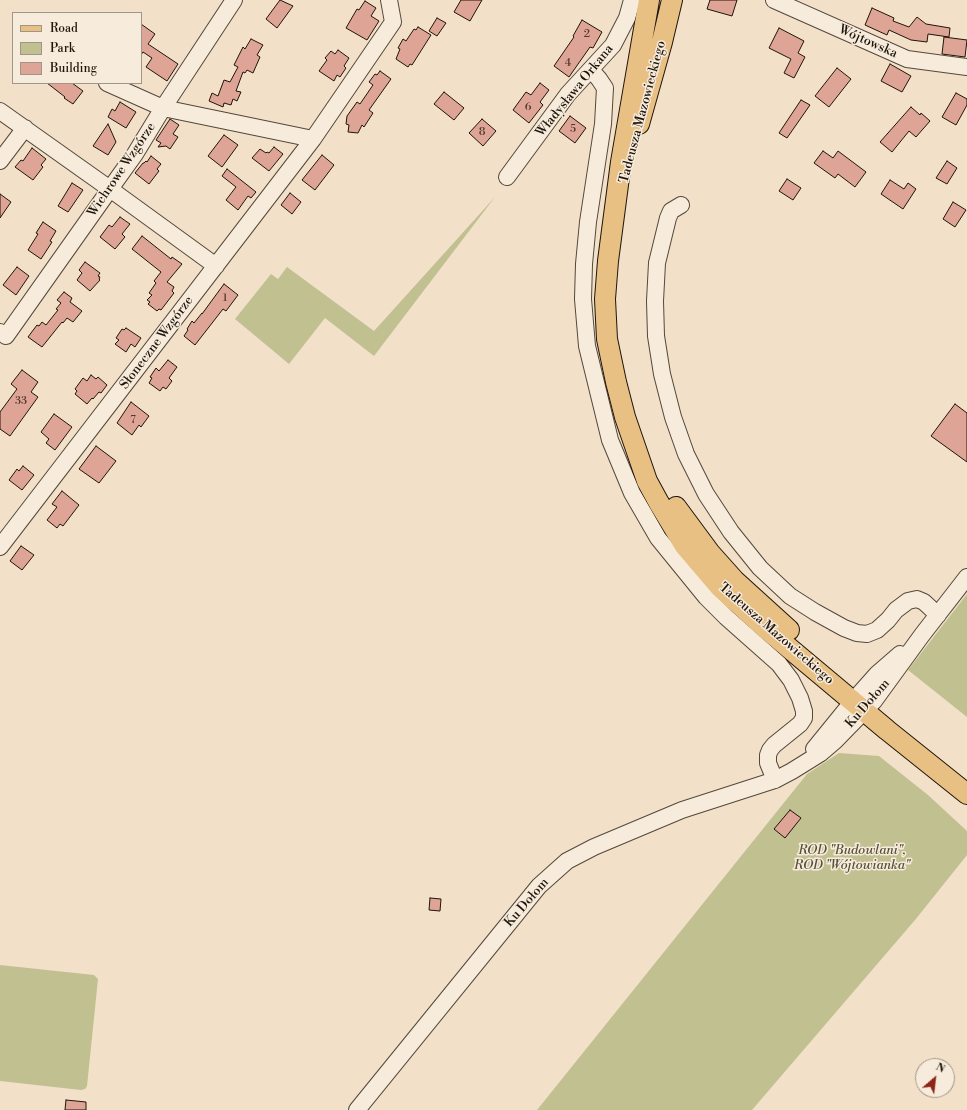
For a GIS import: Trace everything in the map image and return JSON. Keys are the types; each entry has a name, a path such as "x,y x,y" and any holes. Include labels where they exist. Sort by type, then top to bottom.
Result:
{"main road":[{"name":"Tadeusza Mazowieckiego","path":"649,0 621,162 608,260 605,299 607,339 616,382 625,417 647,481 659,504 685,546 720,587 740,606 863,701 967,776"},
{"name":"Tadeusza Mazowieckiego","path":"613,224 672,0"},
{"name":"Tadeusza Mazowieckiego","path":"863,701 887,730 967,794"}],"street":[{"name":"Wichrowe Wzgórze","path":"3,334 135,154 162,108 234,0"},
{"name":"Słoneczne Wzgórze","path":"0,547 313,139 393,22 389,0"},
{"name":"Władysława Orkana","path":"507,177 568,94 613,45 627,18 632,0"},
{"name":"Wójtowska","path":"774,0 907,59 967,67"},
{"path":"591,70 605,88 603,124 588,222 584,264 583,299 587,346 610,440 632,494 658,538 706,598 779,664 791,680 800,698 804,711 804,718 800,724 774,745 768,755 768,764 775,780"},
{"path":"109,84 162,108 313,139"},
{"path":"0,111 216,266"},
{"path":"0,161 25,128"},
{"path":"681,205 671,211 668,218 657,263 655,301 656,336 662,374 673,417 686,454 706,494 731,532 760,568 790,596 844,628 857,634 867,634 877,630 896,610 908,601 917,599 924,602 938,615"},
{"name":"Ku Dołom","path":"357,1110 539,886 567,861 594,847 682,810 775,780 804,763 863,701 922,635 967,577"}],"green space":[{"path":"495,197 374,356 325,318 289,364 235,319 271,274 278,279 287,267 374,331"},
{"path":"967,594 967,717 908,670"},
{"name":"ROD \"Budowlani\", ROD \"Wójtowianka\"","path":"839,753 879,756 928,795 967,831 967,855 915,920 752,1110 537,1110 807,774"},
{"path":"0,965 94,975 98,979 87,1086 85,1089 81,1090 0,1081"}],"building":[{"path":"280,0 293,6 277,28 266,19"},
{"path":"461,0 482,0 470,21 454,12"},
{"path":"710,0 737,0 732,16 707,9"},
{"path":"365,1 376,8 371,16 379,21 367,40 346,28 357,9 359,10"},
{"path":"872,8 894,18 893,21 909,27 917,17 926,24 950,28 949,37 928,34 927,42 911,40 889,30 887,35 865,25"},
{"path":"437,18 446,23 437,36 429,31"},
{"path":"582,20 602,32 593,48 590,47 569,77 554,66 574,37 573,36"},
{"path":"142,25 155,34 148,44 178,64 167,81 146,67 152,58 143,52 142,54"},
{"path":"418,27 431,35 412,65 410,64 408,67 396,59 400,49 398,48 403,39 406,41 414,29 416,30"},
{"path":"779,28 804,41 798,53 805,57 794,78 784,73 791,59 769,48"},
{"path":"944,37 967,40 965,57 942,54"},
{"path":"251,39 263,45 257,55 260,57 253,73 247,70 245,73 243,72 236,91 241,92 237,101 233,99 231,105 224,103 223,107 209,101 212,93 218,96 224,80 230,82 238,67 234,65 243,47 245,49"},
{"path":"338,50 349,58 344,66 346,68 340,77 337,75 334,81 319,71 327,60 325,58 331,51 335,54"},
{"path":"890,64 911,76 902,92 881,81"},
{"path":"837,68 851,79 829,107 815,96"},
{"path":"380,71 391,79 369,110 373,113 364,127 362,125 358,133 348,132 349,125 346,124 347,116 357,102 360,104 373,85 369,82 375,74 377,75"},
{"path":"540,83 549,90 540,102 543,105 529,123 513,110 526,92 531,95"},
{"path":"48,84 73,84 83,91 73,104 64,98 65,97"},
{"path":"444,92 464,108 454,120 434,104"},
{"path":"956,93 967,99 967,105 956,125 942,117"},
{"path":"801,100 810,105 787,138 779,133"},
{"path":"120,102 136,112 126,128 108,117 112,109 115,111"},
{"path":"911,107 930,121 916,137 909,131 892,152 880,142"},
{"path":"570,116 586,128 575,143 559,131"},
{"path":"170,119 179,125 173,134 178,137 170,149 166,146 158,147 161,143 156,140"},
{"path":"482,119 496,131 483,146 469,133"},
{"path":"108,124 116,142 108,155 93,146"},
{"path":"224,135 238,145 222,167 208,156"},
{"path":"274,147 283,154 269,171 252,158 260,149 266,153 269,153"},
{"path":"32,148 46,159 41,165 43,167 33,180 15,167 21,160 23,161"},
{"path":"823,151 833,158 838,151 866,172 855,187 838,174 835,178 814,163"},
{"path":"322,155 334,165 315,190 302,180"},
{"path":"151,156 161,164 157,169 159,171 149,184 135,173"},
{"path":"947,161 957,168 947,184 936,178"},
{"path":"227,169 256,192 251,198 248,196 238,210 226,200 236,187 222,176"},
{"path":"787,179 801,188 793,200 779,191"},
{"path":"890,180 904,189 908,183 916,189 903,209 881,194"},
{"path":"72,183 83,190 68,212 58,206"},
{"path":"290,193 301,202 292,214 281,205"},
{"path":"0,194 11,202 0,218"},
{"path":"953,202 966,210 955,227 943,219"},
{"path":"120,217 130,224 122,234 125,237 115,249 100,237 109,225 112,227"},
{"path":"43,222 56,231 50,241 52,242 41,259 28,250 38,234 36,233"},
{"path":"142,236 171,259 172,257 182,264 167,282 174,287 172,291 174,293 161,310 159,309 157,311 148,304 150,302 147,300 152,295 149,293 156,283 154,281 161,272 132,249"},
{"path":"85,262 100,273 98,276 100,277 100,280 90,291 77,280 82,273 79,270"},
{"path":"17,267 29,276 16,295 3,285"},
{"path":"224,284 238,295 226,311 223,309 195,345 184,336 188,330 187,329 192,321 194,323 202,314"},
{"path":"64,292 72,298 70,302 82,311 73,322 67,318 63,323 62,322 42,347 28,337 37,325 39,326 42,322 46,325 58,310 56,309 61,303 57,300"},
{"path":"126,328 141,338 135,347 131,344 126,352 115,344 119,340 116,338 122,329 124,330"},
{"path":"168,360 177,367 169,378 172,381 166,389 163,387 160,391 149,383 152,378 150,377 156,368 159,371"},
{"path":"22,370 38,382 31,392 38,397 10,436 0,429 0,412 17,389 11,384"},
{"path":"91,375 96,379 98,377 107,385 101,393 99,392 87,404 75,394 77,391 75,389 83,378 87,381"},
{"path":"131,402 149,416 141,427 139,425 132,435 117,423"},
{"path":"955,404 967,413 967,462 931,436"},
{"path":"54,414 72,427 55,450 46,443 49,439 41,432"},
{"path":"96,446 116,461 99,483 79,469"},
{"path":"23,466 34,475 22,490 9,480 17,469 19,471"},
{"path":"62,491 79,505 63,526 60,524 57,528 47,520 57,507 52,504"},
{"path":"21,546 34,555 22,570 10,561"},
{"path":"790,810 801,818 785,838 774,829"},
{"path":"430,898 441,899 440,911 429,910"},
{"path":"66,1100 86,1102 86,1110 65,1110"}]}
